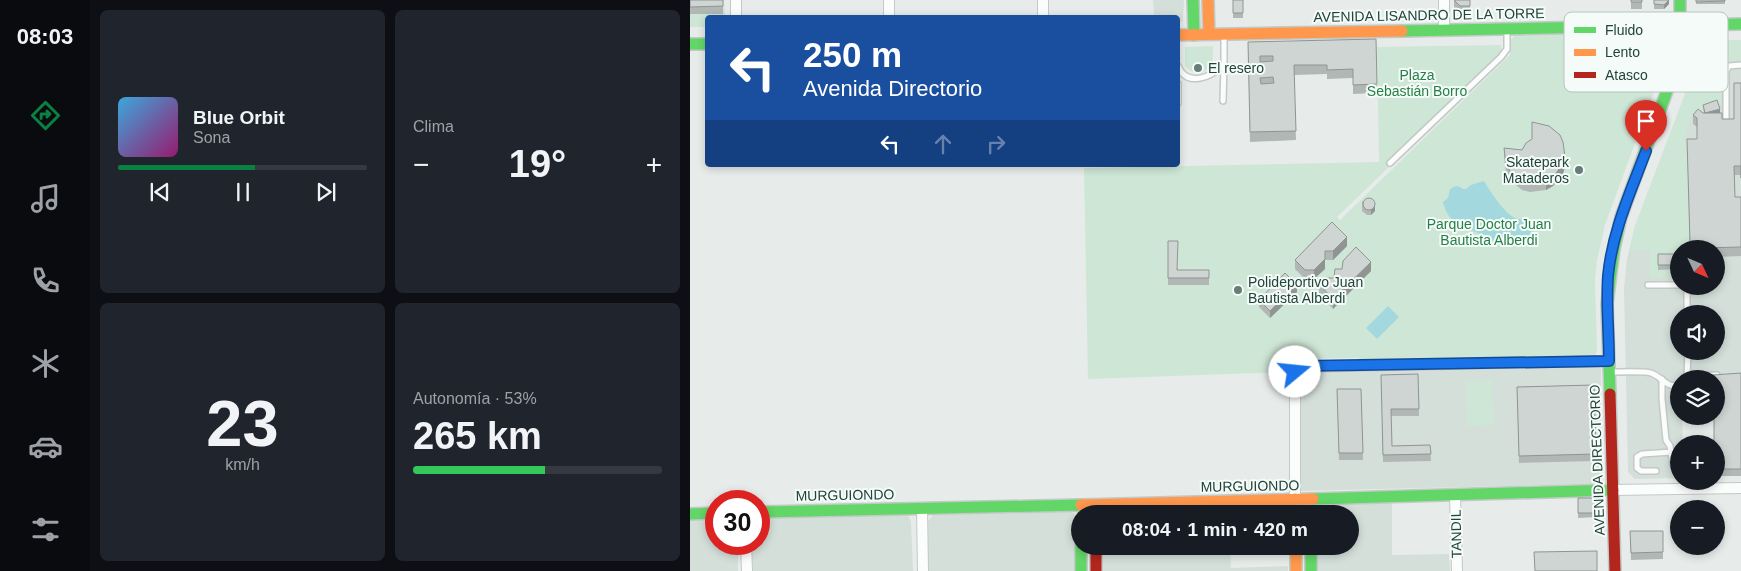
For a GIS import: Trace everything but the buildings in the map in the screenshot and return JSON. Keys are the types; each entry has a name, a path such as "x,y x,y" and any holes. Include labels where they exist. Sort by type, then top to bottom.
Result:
{"main road":[{"path":"1193,0 1194,35"},
{"path":"1208,0 1209,34"},
{"name":"AVENIDA LISANDRO DE LA TORRE","path":"1728,24 1741,24"},
{"name":"AVENIDA LISANDRO DE LA TORRE","path":"1180,35 1564,27"},
{"path":"690,44 705,44"},
{"name":"AVENIDA DIRECTORIO","path":"1615,571 1607,304 1608,274 1621,217 1667,92"},
{"name":"MURGUIONDO","path":"1176,505 1295,499 1455,496 1613,490"},
{"path":"1295,499 1295,505"},
{"path":"1310,499 1310,505"},
{"name":"MURGUIONDO","path":"770,512 922,508 1071,509"},
{"path":"690,514 705,513"},
{"path":"1081,555 1081,571"},
{"path":"1096,555 1096,571"},
{"path":"1296,555 1296,571"},
{"path":"1311,555 1311,571"}],"street":[{"path":"736,0 736,15"},
{"path":"889,0 889,15"},
{"path":"1043,0 1043,15"},
{"path":"1444,0 1444,30"},
{"path":"1295,499 1295,372 1298,367 1610,366"},
{"name":"MURGUIONDO","path":"1613,490 1741,488"},
{"name":"TANDIL","path":"1455,496 1457,571"},
{"path":"922,508 923,571"},
{"path":"746,555 747,571"}],"lane":[{"path":"1390,163 1505,53 1507,50 1508,28"},
{"path":"1223,101 1224,34"},
{"path":"1180,69 1184,76 1200,78 1214,74 1224,64"},
{"path":"1728,68 1741,65"},
{"path":"1726,92 1726,121"},
{"path":"1648,285 1670,285"},
{"path":"1610,366 1647,372 1662,379 1670,385"},
{"path":"1662,379 1666,440 1670,448"},
{"path":"1656,471 1641,471 1637,468 1636,457 1642,454 1670,452"}],"shaded area":[{"path":"1153,0 1184,0 1183,21 1180,23 1180,15 1154,15"},
{"path":"1728,40 1741,40 1741,380 1725,380 1725,370 1670,370 1670,425 1682,425 1683,435 1670,435 1670,478 1635,479 1628,472 1624,288 1627,259 1635,226 1686,92 1728,92"},
{"path":"1600,364 1600,474 1591,484 1299,491 1298,376 1300,371"},
{"path":"1392,502 1392,555 1449,554 1450,571 1315,571 1315,555 1359,555 1359,505 1323,505"},
{"path":"1070,511 1071,555 1077,555 1077,571 928,571 928,521 933,515"},
{"path":"908,515 911,522 913,571 748,571 747,555 770,555 770,516"},
{"path":"705,519 705,555 738,555 738,571 690,571 690,520"},
{"path":"1100,555 1230,555 1231,568 1288,566 1288,571 1100,571"}],"green space":[{"path":"690,0 724,0 725,15 705,15 705,27 690,27 690,14 723,13"},
{"path":"1516,34 1564,34 1564,92 1654,92 1605,225 1597,260 1595,280 1597,352 1593,357 1361,361 1358,358 1300,359 1292,363 1290,372 1088,379 1084,168 1379,162 1377,47 1501,45 1501,54 1389,162 1391,165 1337,217 1341,221 1510,55 1511,40"},
{"path":"1728,40 1741,40 1741,60 1728,61"},
{"path":"1213,46 1212,63 1205,71 1200,74 1191,71 1185,66 1185,47"},
{"path":"1686,92 1723,92 1723,104 1713,103 1693,113 1684,138 1689,154 1690,240 1670,240 1670,277 1650,278 1650,250 1629,251 1635,226"},
{"path":"1492,380 1494,425 1467,426 1466,381"}],"water":[{"path":"1484,181 1510,215 1534,223 1531,234 1521,239 1498,243 1452,220 1443,202 1448,198 1450,189 1457,186 1466,189 1471,185"},
{"path":"1388,306 1399,317 1377,339 1366,328"}],"traffic: fast":[{"path":"1193,0 1194,35"},
{"path":"1680,0 1680,12"},
{"path":"1728,24 1741,24"},
{"path":"1402,31 1564,28"},
{"path":"690,44 705,44"},
{"path":"1610,394 1607,304 1614,249 1621,217 1667,92"},
{"path":"1313,499 1613,490"},
{"path":"770,512 1071,505"},
{"path":"690,514 705,513"},
{"path":"1081,555 1081,571"},
{"path":"1311,555 1311,571"}],"traffic: slow":[{"path":"1208,0 1209,34"},
{"path":"1180,35 1402,31"},
{"path":"1295,499 1295,505"},
{"path":"1081,505 1313,499"},
{"path":"1296,555 1296,571"}],"traffic: jam":[{"path":"1610,394 1615,571"},
{"path":"1096,555 1096,571"}],"place":[{"name":"El resero","path":"1198,68"},
{"name":"Skatepark Mataderos","path":"1579,170"},
{"name":"Polideportivo Juan Bautista Alberdi","path":"1238,290"}],"route":[{"path":"1295,372 1299,366 1609,361 1608,274 1621,217 1646,151"}],"park label":[{"name":"Plaza Sebastián Borro","path":"1417,84"},
{"name":"Parque Doctor Juan Bautista Alberdi","path":"1489,232"}]}
